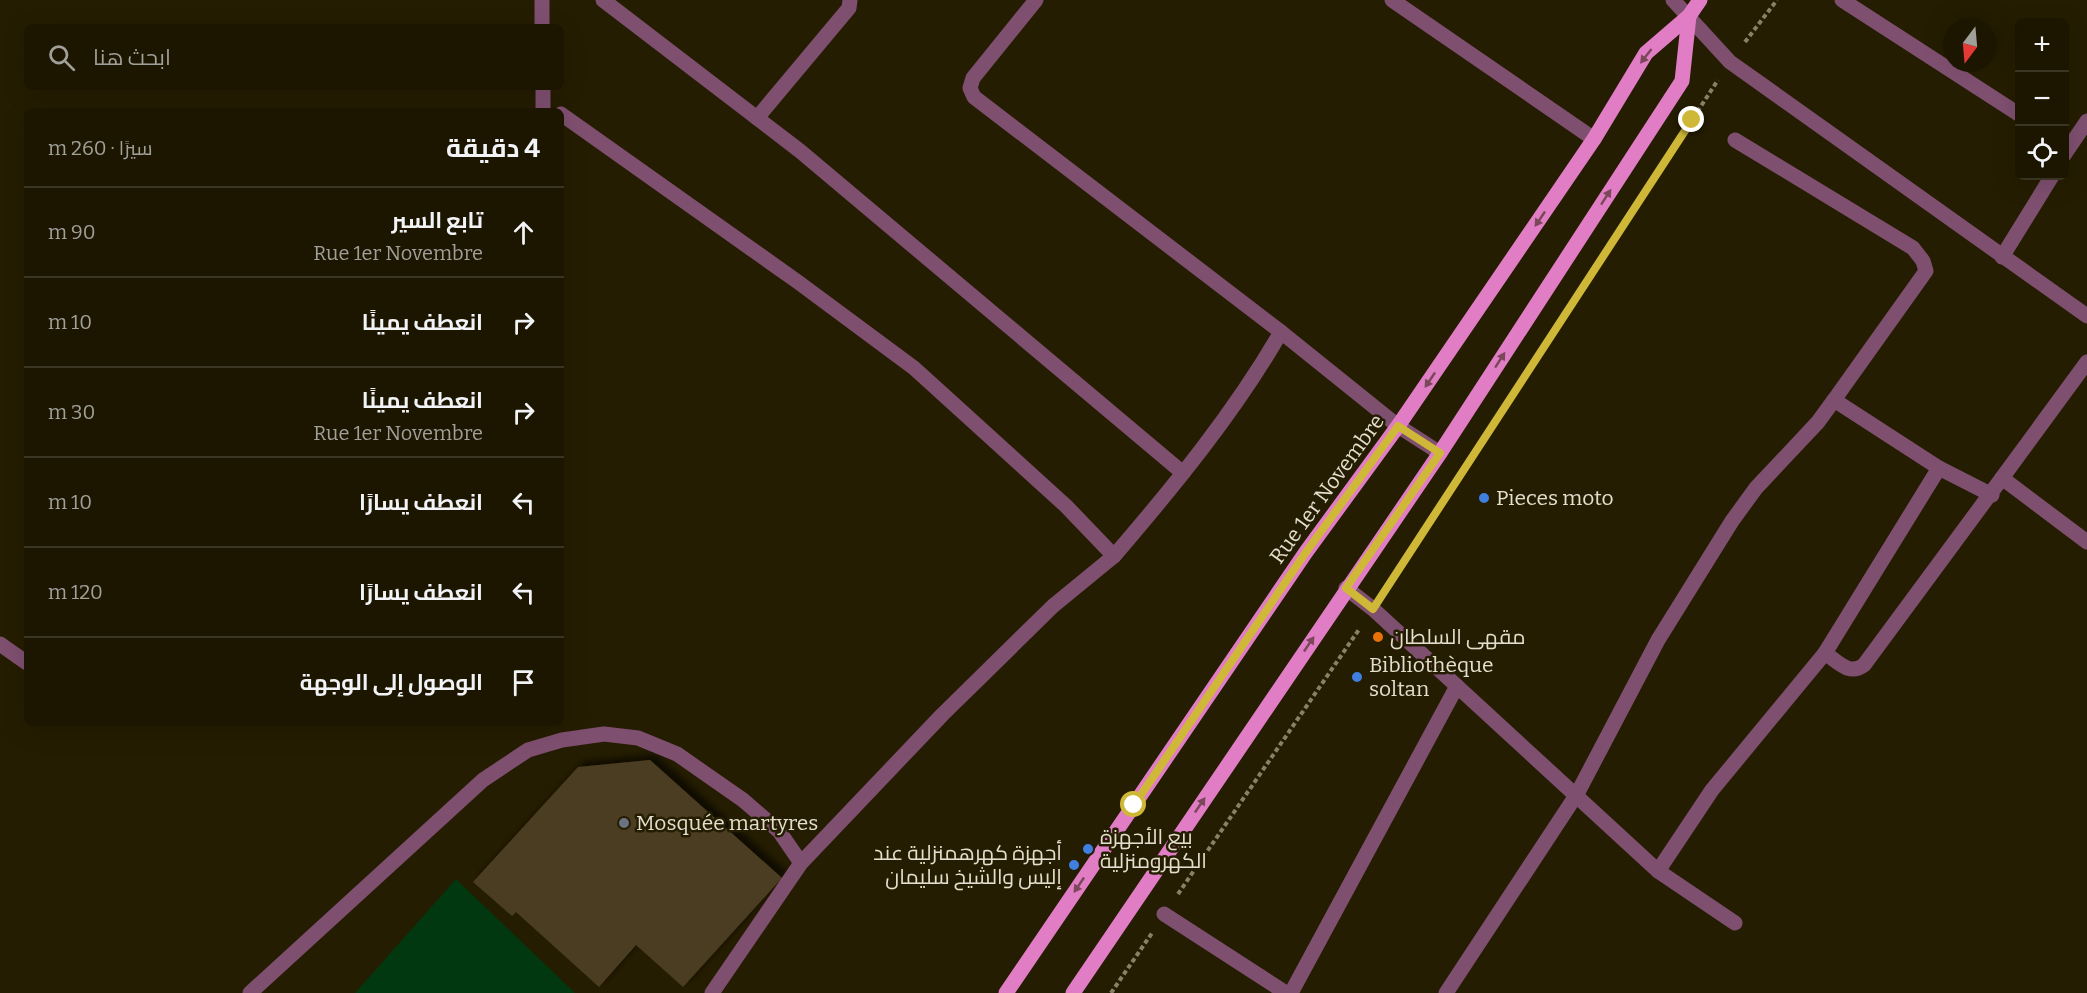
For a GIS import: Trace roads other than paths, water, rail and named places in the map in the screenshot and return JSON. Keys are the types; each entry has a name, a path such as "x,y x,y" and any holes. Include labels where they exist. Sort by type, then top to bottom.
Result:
{"main road":[{"name":"Rue 1er Novembre","path":"1006,993 1306,552 1398,426 1594,139 1646,53 1689,16 1700,0"},
{"name":"Rue 1er Novembre","path":"1073,993 1346,588 1440,453 1682,81 1689,16"}],"street":[{"path":"542,0 542,24"},
{"path":"603,0 758,118 1183,473"},
{"path":"758,118 849,8 850,0"},
{"path":"1036,0 973,78 970,88 974,97 1281,332 1398,426 1440,453"},
{"path":"1392,0 1594,139"},
{"path":"1673,0 1730,62 2087,316"},
{"path":"1842,0 2015,112"},
{"path":"564,116 798,282 914,369 1066,506 1114,556"},
{"path":"2069,145 2087,121"},
{"path":"1446,993 1577,794 1658,640 1732,521 1756,488 1818,422 1926,271 1923,261 1912,248 1735,140"},
{"path":"2002,256 2050,180"},
{"path":"712,993 801,863 942,715 1053,606 1114,556 1183,473 1255,376 1281,332"},
{"path":"1825,653 1849,670 1857,670 1864,665 1992,495 2087,362"},
{"path":"1834,400 1939,468 1992,495"},
{"path":"1658,871 1712,790 1825,653 1939,468"},
{"path":"2002,478 2087,542"},
{"path":"1346,588 1373,609 1577,794 1658,871 1735,923"},
{"path":"0,644 24,661"},
{"path":"1164,914 1289,993 1457,686"},
{"path":"250,993 483,780 528,750 562,740 604,734 638,738 677,754 743,800 779,831 801,863"}],"place":[{"name":"Pieces moto","path":"1484,498"},
{"name":"مقهى السلطان","path":"1378,637"},
{"name":"Bibliothèque soltan","path":"1357,677"},
{"name":"Mosquée martyres","path":"624,823"},
{"name":"بيع الأجهزة الكهرومنزلية","path":"1088,849"},
{"name":"أجهزة كهرهمنزلية عند إليس والشيخ سليمان","path":"1074,865"}]}
